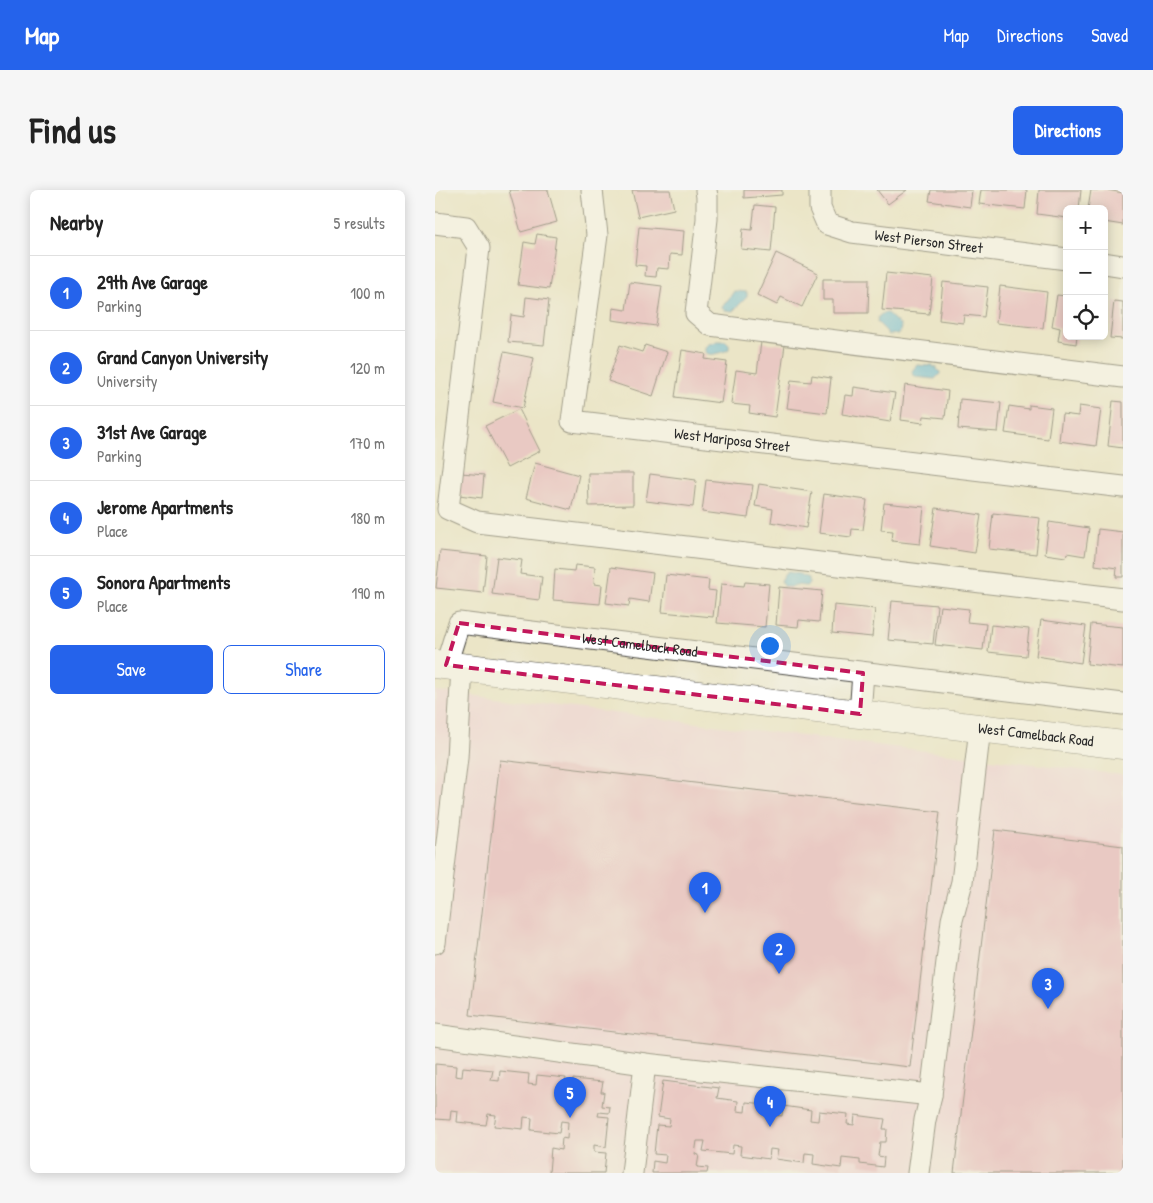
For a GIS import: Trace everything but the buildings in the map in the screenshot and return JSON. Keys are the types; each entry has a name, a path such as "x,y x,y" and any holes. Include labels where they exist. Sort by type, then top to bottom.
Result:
{"main road":[{"name":"West Camelback Road","path":"447,665 1123,744"}],"street":[{"name":"West Mariposa Street","path":"592,190 597,235 572,421 1123,487"},
{"path":"706,190 707,219 696,313 710,325 1123,377"},
{"name":"West Pierson Street","path":"820,190 820,208 827,224 852,232 1063,258"},
{"path":"435,223 466,227 479,248 448,509 477,522 1123,599"},
{"path":"1108,264 1123,266"},
{"name":"West Camelback Road","path":"447,665 459,623 1123,704"},
{"path":"436,929 457,758 447,665"},
{"path":"860,714 863,673"},
{"path":"918,1173 925,1120 931,1095 952,920 962,882 979,728"},
{"path":"435,1035 645,1064 931,1095"},
{"path":"632,1173 645,1064"}],"highlighted area":[{"path":"459,623 863,673 860,714 446,665"}],"shaded area":[{"path":"435,691 1123,775 1123,1173 435,1173"}],"water":[{"path":"734,291 747,292 747,297 733,311 724,310 722,308 725,302"},
{"path":"883,313 887,313 901,326 898,334 887,334 877,322 878,317"},
{"path":"716,341 726,341 729,344 729,349 712,354 705,352 705,347"},
{"path":"917,365 933,365 933,367 937,367 940,374 935,379 915,377 912,371"},
{"path":"788,572 809,578 809,584 806,586 795,585 785,587 781,581"}],"place":[{"name":"29th Ave Garage","path":"705,913"},
{"name":"Grand Canyon University","path":"779,974"},
{"name":"31st Ave Garage","path":"1048,1009"},
{"name":"Sonora Apartments","path":"570,1118"},
{"name":"Jerome Apartments","path":"770,1127"}]}
